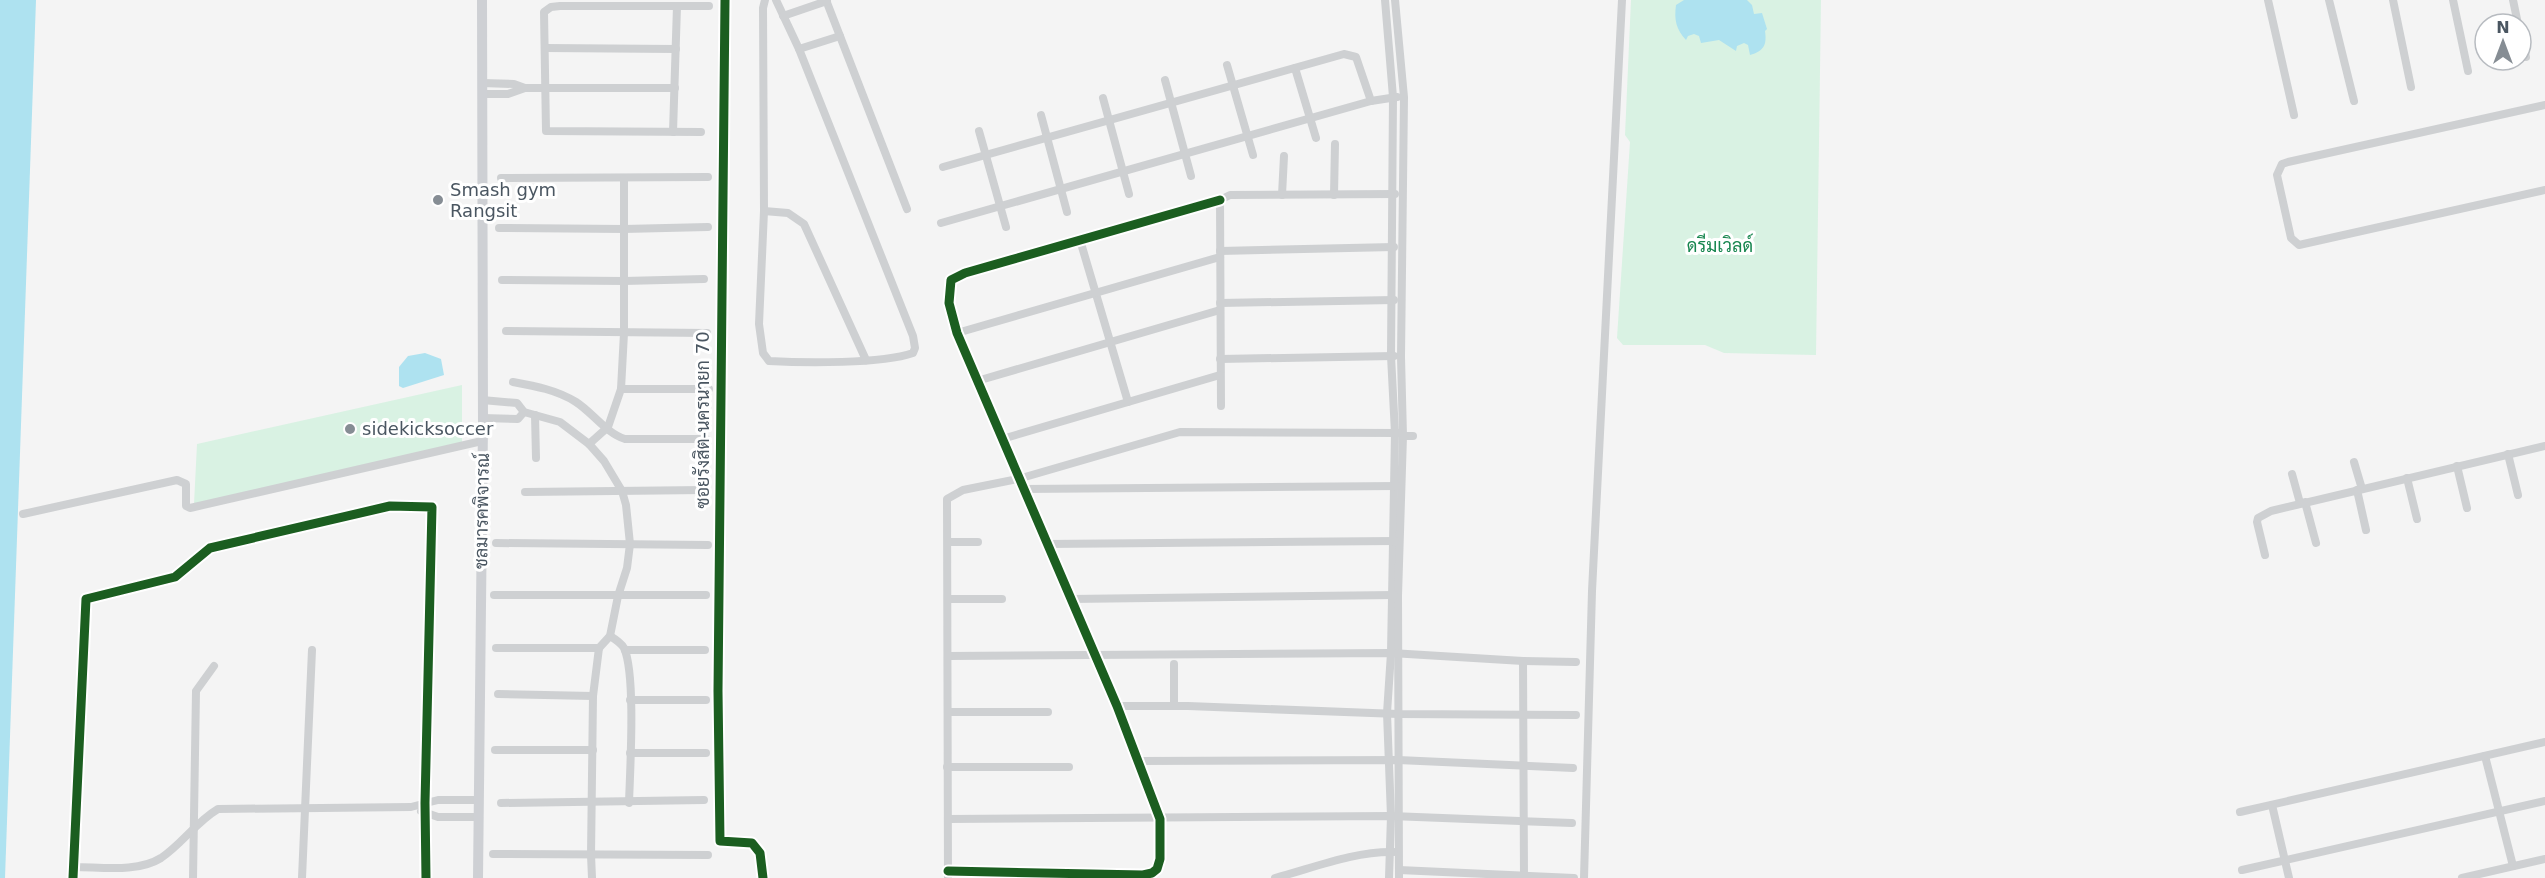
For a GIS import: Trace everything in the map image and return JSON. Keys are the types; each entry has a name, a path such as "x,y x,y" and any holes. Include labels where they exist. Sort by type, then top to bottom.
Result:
{"street":[{"name":"ชลมารคพิจารณ์","path":"478,878 482,441 482,0"},
{"name":"ซอยรังสิต-นครนายก 70","path":"725,0 718,679 720,841 753,843 760,853 764,878"},
{"path":"765,0 763,8 764,211 759,324 763,353 769,361 784,362 866,360 913,353 915,341 799,49 776,0"},
{"path":"783,16 826,0 907,209"},
{"path":"1385,0 1393,98 1391,356 1400,434"},
{"path":"1393,760 1398,714 1395,596 1400,434 1404,97 1395,0"},
{"path":"1584,878 1592,591 1622,0"},
{"path":"2268,0 2294,115"},
{"path":"2329,0 2354,101"},
{"path":"2393,0 2411,87"},
{"path":"2453,0 2468,71"},
{"path":"674,132 677,6"},
{"path":"701,132 546,131 544,12 551,7 709,6"},
{"path":"799,49 840,36"},
{"path":"544,48 676,49"},
{"path":"943,167 1352,54 1356,57 1371,101"},
{"path":"1227,65 1253,155"},
{"path":"1296,68 1316,138"},
{"path":"1165,80 1191,176"},
{"path":"482,89 514,84 525,88 675,88"},
{"path":"941,223 1371,101 1404,97"},
{"path":"1103,98 1129,194"},
{"path":"2545,105 2288,162 2282,164 2277,175 2291,238 2299,245 2545,190"},
{"path":"1041,115 1067,212"},
{"path":"979,131 1006,226"},
{"path":"1334,195 1335,144"},
{"path":"1282,195 1284,156"},
{"path":"501,178 708,177"},
{"path":"589,444 608,427 621,389 624,333 624,179"},
{"path":"1402,194 1230,195 1220,200 958,276 951,280 950,303 957,333 1018,479 1093,654 1117,706 1160,819 1160,859 1157,869 1152,873 948,875 947,499 963,490 1018,479 1180,432 1413,436"},
{"path":"1220,200 1221,406"},
{"path":"764,211 788,213 804,224 866,360"},
{"path":"499,228 624,230 708,227"},
{"path":"1080,240 1128,402"},
{"path":"957,333 1220,254 1402,247"},
{"path":"502,280 705,279"},
{"path":"977,381 1220,307 1402,300"},
{"path":"506,331 707,333"},
{"path":"1220,359 1401,357"},
{"path":"1002,439 1220,375"},
{"path":"513,382 549,389 576,402 615,434 625,439 706,439"},
{"path":"621,389 709,389"},
{"path":"482,400 517,403 524,412 560,422 589,444 604,461 622,491 626,505 630,544 627,568 618,596 610,636 599,648 592,696 592,878"},
{"path":"482,418 518,419 524,412"},
{"path":"535,415 536,458"},
{"path":"23,514 177,480 186,484 186,506 190,508 482,441"},
{"path":"2265,555 2257,522 2258,518 2271,511 2545,446"},
{"path":"2508,454 2518,495"},
{"path":"2354,462 2366,530"},
{"path":"2457,466 2467,508"},
{"path":"2292,474 2316,543"},
{"path":"2407,478 2417,519"},
{"path":"1023,489 1397,486"},
{"path":"525,492 704,490"},
{"path":"73,878 86,599 175,577 210,548 390,506 432,507 424,803 426,878"},
{"path":"1047,544 1396,541"},
{"path":"948,542 978,542"},
{"path":"496,543 708,545"},
{"path":"494,595 706,595"},
{"path":"1070,599 1395,596"},
{"path":"948,599 1002,599"},
{"path":"610,636 625,650 630,700 629,803"},
{"path":"496,648 599,648"},
{"path":"302,878 312,650"},
{"path":"625,650 705,650"},
{"path":"1389,878 1394,852 1394,816 1393,760 1387,713 1395,653"},
{"path":"948,656 1395,653 1576,662"},
{"path":"1523,661 1524,876"},
{"path":"1174,664 1174,706"},
{"path":"193,878 196,692 214,666"},
{"path":"498,694 592,696"},
{"path":"630,700 706,700"},
{"path":"1117,706 1398,714 1576,715"},
{"path":"948,712 1048,712"},
{"path":"2240,812 2545,742"},
{"path":"495,750 593,750"},
{"path":"630,753 706,753"},
{"path":"2485,756 2513,866"},
{"path":"1139,761 1393,760 1574,768"},
{"path":"947,767 1069,767"},
{"path":"74,867 133,867 160,858 195,826 218,809 411,807 438,800 479,800"},
{"path":"501,803 629,803 704,800"},
{"path":"2242,870 2545,801"},
{"path":"2272,805 2289,878"},
{"path":"411,807 438,817 479,817"},
{"path":"948,819 1394,816 1572,823"},
{"path":"1394,852 1399,874 1574,878"},
{"path":"1275,878 1361,855 1394,852"},
{"path":"493,854 708,855"},
{"path":"2462,878 2545,859"}],"green space":[{"name":"ดรีมเวิลด์","path":"1631,0 1821,0 1816,355 1724,353 1705,345 1623,345 1617,338 1630,142 1625,135"},
{"path":"462,385 462,443 194,504 197,444"}],"water":[{"path":"0,0 36,0 5,878 0,878"},
{"path":"1684,0 1747,0 1752,5 1754,14 1762,13 1767,29 1764,47 1759,52 1750,55 1748,45 1744,43 1737,46 1736,51 1719,40 1701,43 1699,36 1694,34 1688,36 1686,40 1676,24 1675,15 1676,5"},
{"path":"425,353 441,359 444,375 403,388 399,386 399,367 408,356"}],"cycle path":[{"path":"725,0 718,691 720,841 752,843 760,853 763,878"},
{"path":"948,871 1143,875 1157,869 1160,859 1160,819 1117,706 957,333 949,303 951,280 965,273 1220,200"},
{"path":"73,878 86,599 175,577 210,548 390,506 432,507 425,803 426,878"}],"place":[{"name":"Smash gym Rangsit","path":"438,200"},
{"name":"sidekicksoccer","path":"350,429"}]}
